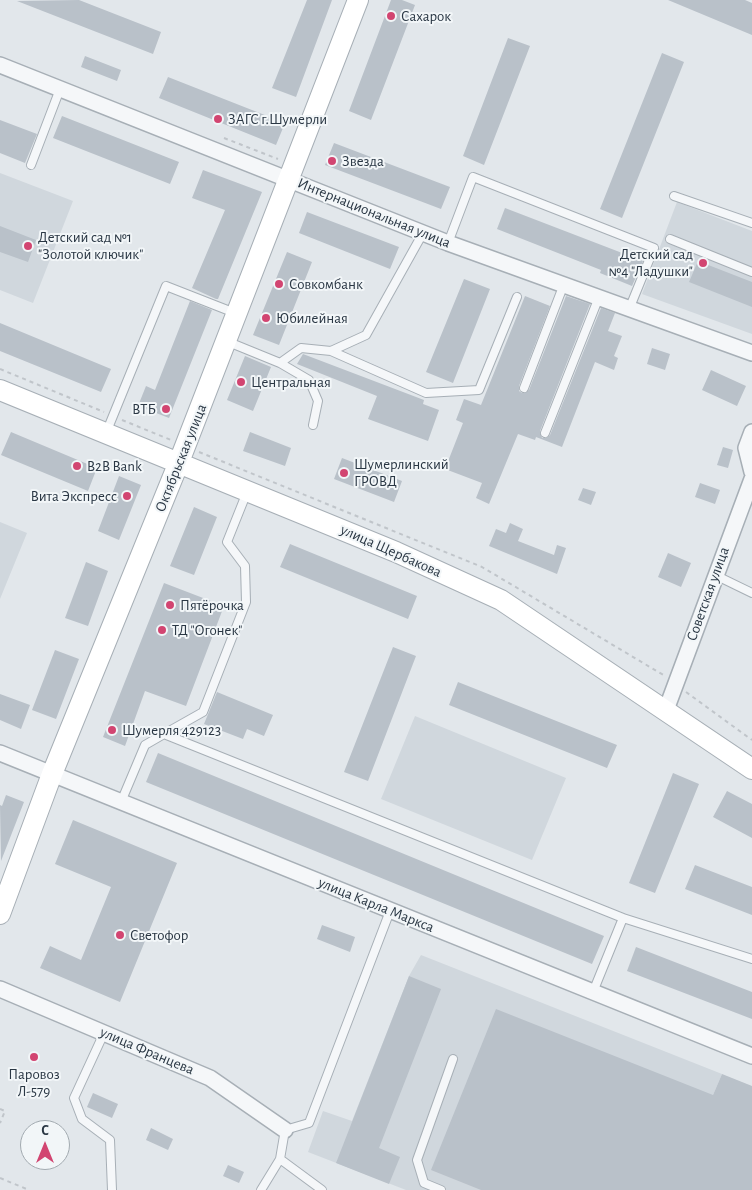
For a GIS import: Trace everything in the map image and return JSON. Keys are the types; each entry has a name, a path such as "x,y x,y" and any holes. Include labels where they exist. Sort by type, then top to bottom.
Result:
{"main road":[{"name":"Октябрьская улица","path":"0,914 52,774 179,462 358,0"},
{"name":"улица Щербакова","path":"0,390 110,425 179,462 396,552 501,600 752,769"}],"street":[{"name":"Интернациональная улица","path":"0,65 448,243 630,307 752,353"},
{"path":"752,432 746,448 752,472"},
{"name":"Советская улица","path":"666,710 752,479"},
{"name":"улица Карла Маркса","path":"0,754 752,1056"},
{"name":"улица Францева","path":"0,988 210,1078 285,1130"}],"lane":[{"path":"31,165 60,88"},
{"path":"448,243 473,177 654,248 630,307"},
{"path":"674,196 752,223"},
{"path":"331,351 366,335 423,233"},
{"path":"670,239 752,272"},
{"path":"524,388 564,284"},
{"path":"110,425 166,286 237,313"},
{"path":"280,363 301,348 331,351 426,392 479,390 517,297"},
{"path":"545,433 599,297"},
{"path":"226,341 280,363 309,380 318,401 313,425"},
{"path":"121,802 145,745 203,712 246,602 245,566 227,542 248,491"},
{"path":"715,575 752,593"},
{"path":"164,734 623,918 752,959"},
{"path":"262,1190 280,1159 285,1130 309,1123 390,911"},
{"path":"593,992 623,918"},
{"path":"104,1032 74,1098 82,1120 110,1140 112,1190"},
{"path":"441,1190 424,1183 417,1160 453,1059"},
{"path":"280,1159 322,1190"}],"path":[{"path":"0,369 110,425 172,441"},
{"path":"0,1109 5,1111 0,1123"},
{"path":"0,1178 29,1190"}],"shaded area":[{"name":"Детский сад №1 \"Золотой ключик\"","path":"0,173 73,201 33,303 0,290"},
{"name":"Детский сад №4 \"Ладушки\"","path":"677,202 752,231 752,334 642,294"},
{"path":"0,522 27,533 0,599"},
{"path":"415,716 566,778 532,860 381,799"},
{"path":"421,955 722,1074 713,1095 752,1190 406,1190 308,1152 323,1111 352,1121 409,976"}],"building":[{"path":"79,0 161,32 153,54 17,1"},
{"path":"307,0 332,0 296,97 272,88"},
{"path":"391,0 402,0 415,5 371,120 349,111"},
{"path":"668,0 745,0 752,3 752,35"},
{"path":"508,38 530,46 484,165 463,156"},
{"path":"662,53 684,62 622,218 600,209"},
{"path":"85,56 121,70 117,81 81,67"},
{"path":"168,77 285,123 276,145 159,98"},
{"path":"62,116 179,162 170,184 53,138"},
{"path":"0,120 37,134 25,163 0,153"},
{"path":"334,143 450,187 441,209 325,165"},
{"path":"203,170 262,192 218,299 192,288 225,210 192,198"},
{"path":"505,208 643,261 632,286 600,273 601,270 497,229"},
{"path":"307,212 399,247 390,269 299,233"},
{"path":"0,226 36,240 28,262 0,252"},
{"path":"287,252 312,262 279,345 253,335"},
{"path":"698,261 752,282 752,307 689,282"},
{"path":"464,279 490,289 453,383 426,372"},
{"path":"525,296 550,306 519,386 519,391 522,393 529,390 566,296 590,304 540,431 542,438 550,435 601,308 615,313 608,331 622,336 614,356 618,358 614,370 595,362 562,447 536,437 535,440 518,434 489,504 476,498 482,483 445,469 463,423 456,420 464,399 481,405"},
{"path":"190,301 212,310 169,418 138,406 146,386 155,390"},
{"path":"0,323 111,369 101,392 0,351"},
{"path":"652,348 670,354 665,370 647,364"},
{"path":"303,354 424,400 423,404 439,410 428,441 368,419 377,396 297,364"},
{"path":"245,356 271,367 253,411 227,400"},
{"path":"711,370 746,386 737,406 702,390"},
{"path":"11,432 97,468 88,491 1,455"},
{"path":"250,432 291,448 285,466 243,451"},
{"path":"723,447 733,450 728,468 717,465"},
{"path":"342,458 402,481 394,502 334,479"},
{"path":"119,476 141,485 119,540 98,531"},
{"path":"700,483 720,490 715,504 695,497"},
{"path":"583,488 596,492 591,505 578,500"},
{"path":"194,507 217,517 194,575 170,566"},
{"path":"510,523 523,529 518,541 554,555 557,545 566,548 557,574 489,546 496,529 506,533"},
{"path":"290,544 417,596 408,619 280,567"},
{"path":"668,553 691,563 681,587 658,577"},
{"path":"86,562 108,571 88,626 65,618"},
{"path":"164,583 224,606 186,706 145,691 125,746 103,737"},
{"path":"393,647 416,656 368,781 344,772"},
{"path":"55,650 79,659 56,719 32,710"},
{"path":"458,682 617,745 607,768 449,705"},
{"path":"217,692 273,715 264,736 247,729 243,739 204,724"},
{"path":"0,694 30,705 21,729 0,720"},
{"path":"158,753 604,936 592,964 146,782"},
{"path":"673,773 699,784 655,893 629,883"},
{"path":"727,791 752,804 752,838 713,817"},
{"path":"6,795 24,802 1,861 0,805 2,806"},
{"name":"Светофор","path":"73,820 177,863 120,1002 40,968 50,946 81,960 111,887 55,864"},
{"path":"695,865 752,887 752,915 685,889"},
{"path":"322,925 355,937 350,952 317,939"},
{"path":"636,947 752,992 752,1019 627,971"},
{"path":"409,976 441,989 379,1148 400,1157 389,1184 336,1163"},
{"path":"496,1009 713,1095 722,1074 752,1086 752,1190 481,1190 431,1170"},
{"path":"93,1093 118,1104 112,1118 87,1107"},
{"path":"151,1128 173,1139 168,1150 146,1140"},
{"path":"228,1165 244,1172 239,1183 223,1176"}],"place":[{"name":"Сахарок","path":"391,16"},
{"name":"ЗАГС г.Шумерли","path":"218,119"},
{"name":"Звезда","path":"332,161"},
{"name":"Детский сад №1 \"Золотой ключик\"","path":"28,246"},
{"name":"Детский сад №4 \"Ладушки\"","path":"703,263"},
{"name":"Совкомбанк","path":"279,284"},
{"name":"Юбилейная","path":"266,318"},
{"name":"Центральная","path":"241,382"},
{"name":"ВТБ","path":"166,409"},
{"name":"B2B Bank","path":"77,466"},
{"name":"Шумерлинский ГРОВД","path":"344,473"},
{"name":"Вита Экспресс","path":"127,496"},
{"name":"Пятёрочка","path":"170,605"},
{"name":"ТД \"Огонек\"","path":"162,630"},
{"name":"Шумерля 429123","path":"112,730"},
{"name":"Светофор","path":"120,935"},
{"name":"Паровоз Л-579","path":"34,1057"}]}
